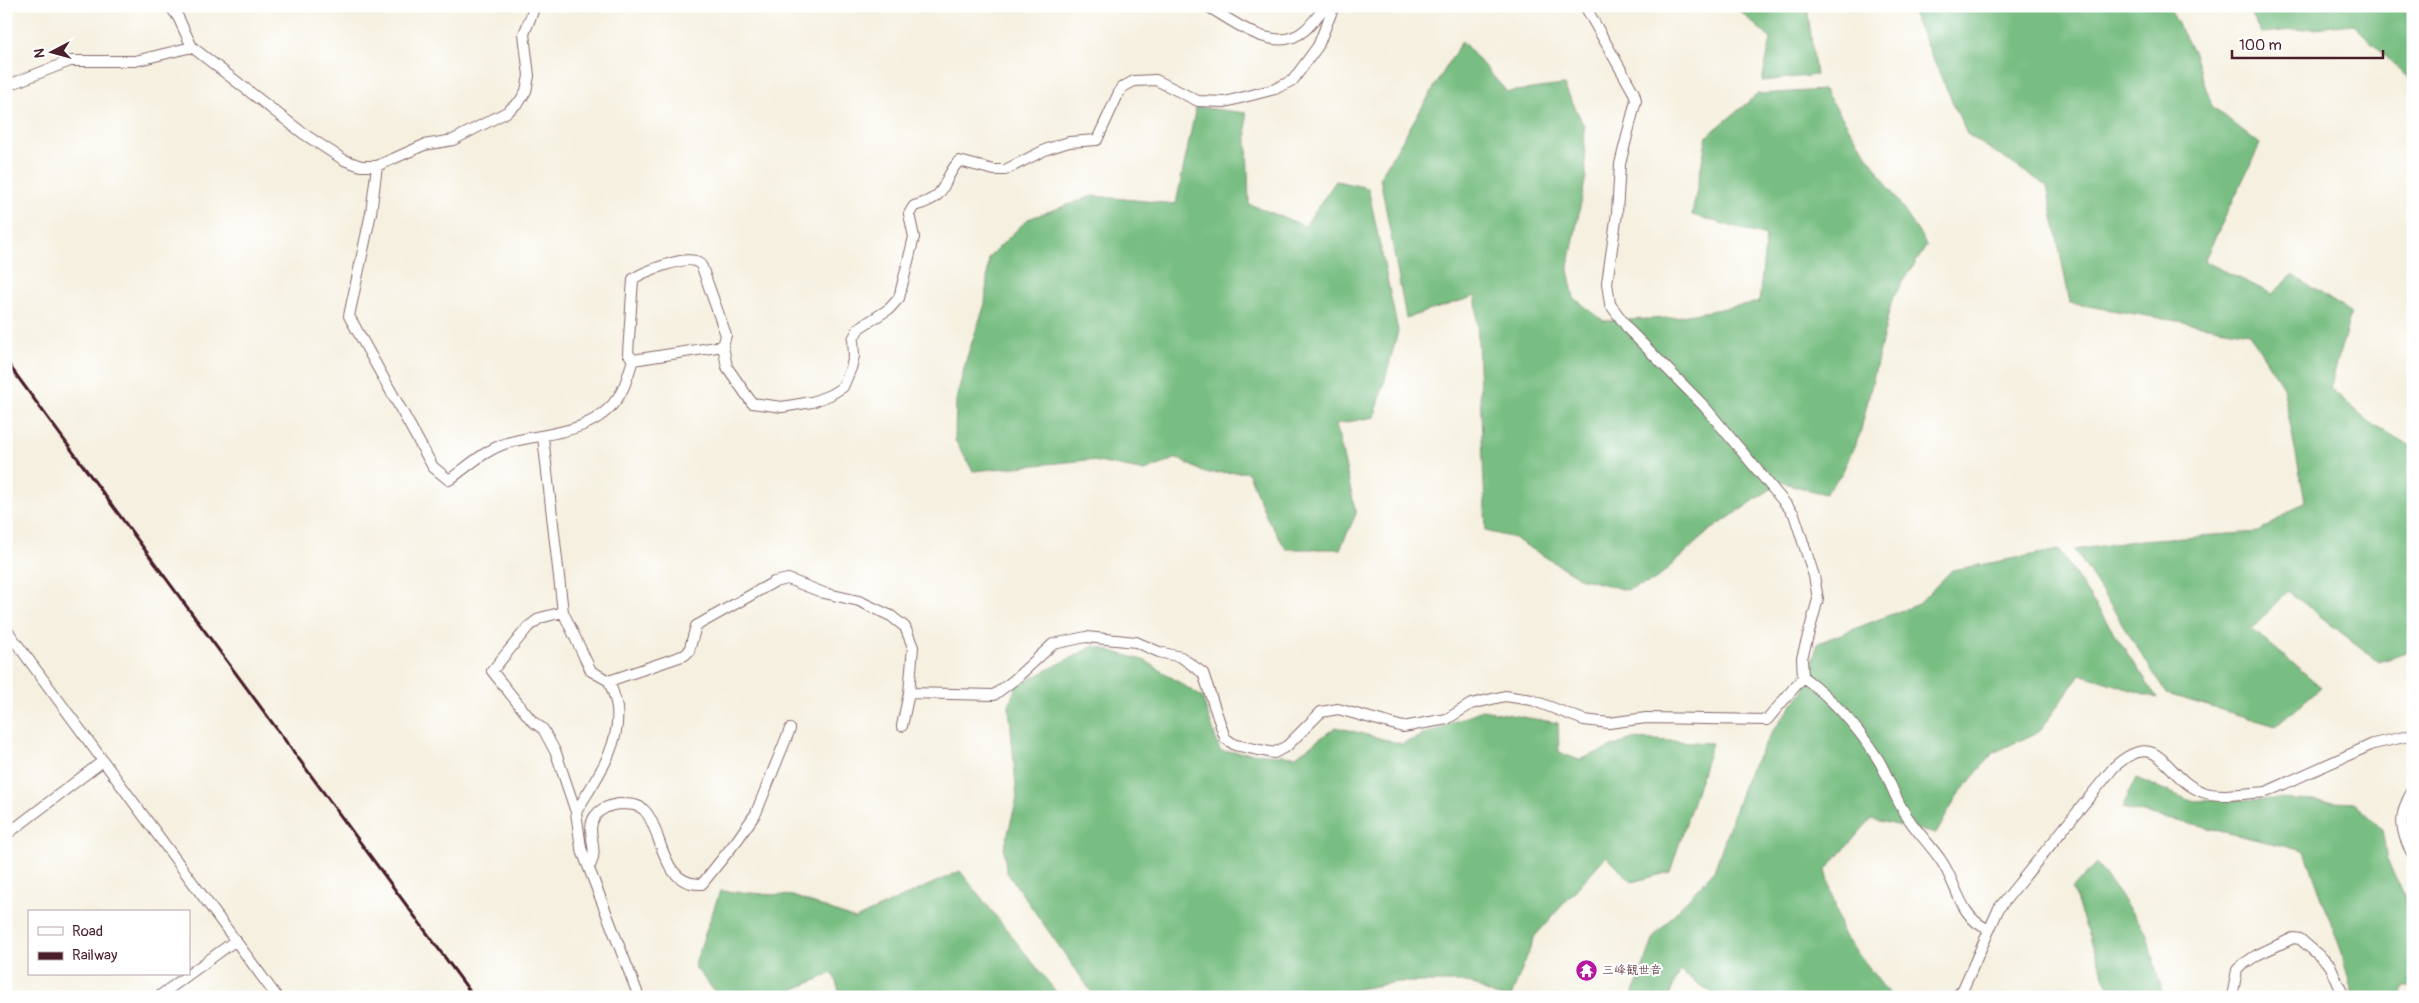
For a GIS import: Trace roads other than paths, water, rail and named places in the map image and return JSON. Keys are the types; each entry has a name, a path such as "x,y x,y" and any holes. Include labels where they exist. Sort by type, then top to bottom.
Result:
{"street":[{"path":"170,6 178,17 192,47 304,134 344,160 361,166 377,166 424,145 453,140 508,112 520,101 526,91 529,76 524,34 535,6"},
{"path":"178,17 184,6"},
{"path":"1207,6 1269,40 1287,41 1305,30 1326,6"},
{"path":"633,360 628,353 633,279 641,273 685,260 696,261 702,267 726,335 723,346 727,367 752,403 782,407 812,402 830,395 843,386 851,368 854,356 853,339 859,328 889,309 899,298 914,236 909,214 911,210 914,206 932,201 948,181 952,168 958,161 994,170 1005,170 1046,149 1070,142 1097,140 1121,88 1134,81 1156,80 1198,101 1225,102 1276,90 1293,80 1308,62 1318,46 1334,6"},
{"path":"909,693 994,695 1014,680 1053,644 1086,637 1136,642 1159,652 1180,657 1203,673 1224,738 1235,745 1274,752 1287,746 1321,712 1338,709 1402,727 1447,719 1470,704 1505,696 1532,700 1584,720 1608,723 1646,718 1767,720 1803,677 1802,658 1818,598 1814,576 1794,514 1704,406 1629,330 1610,304 1607,283 1617,213 1620,164 1636,100 1585,6"},
{"path":"6,86 70,61 136,61 192,47"},
{"path":"377,166 371,213 349,316 433,467 449,480 491,450 507,443 543,437 585,424 603,415 620,395 633,360"},
{"path":"633,360 723,346"},
{"path":"543,437 563,612 591,671 609,681 617,707 616,735 610,753 576,812"},
{"path":"609,681 685,655 689,652 696,626 774,582 788,578 824,593 859,601 890,616 905,627 913,647 909,693 902,726"},
{"path":"563,612 540,618 528,627 492,671 532,721 543,729 556,752 576,812 581,848 639,997"},
{"path":"6,629 277,997"},
{"path":"1803,677 1829,698 1878,759 1902,809 1916,830 1941,860 1966,913 1981,926 1988,929"},
{"path":"590,867 596,855 591,831 595,816 608,806 637,805 646,811 670,866 685,882 702,884 756,813 790,729"},
{"path":"1956,997 1963,989 1988,929 1999,908 2114,767 2134,751 2144,750 2154,753 2189,784 2204,792 2256,793 2266,792 2298,779 2373,744 2413,735"},
{"path":"6,834 104,761"},
{"path":"2413,790 2402,813 2404,838 2413,855"},
{"path":"2232,997 2238,970 2242,966 2257,954 2292,938 2300,939 2330,965 2344,997"},
{"path":"190,974 236,940"},
{"path":"158,997 187,976"}],"railway":[{"path":"6,361 474,997"}],"place":[{"name":"三峰観世音","path":"1586,970"}]}
